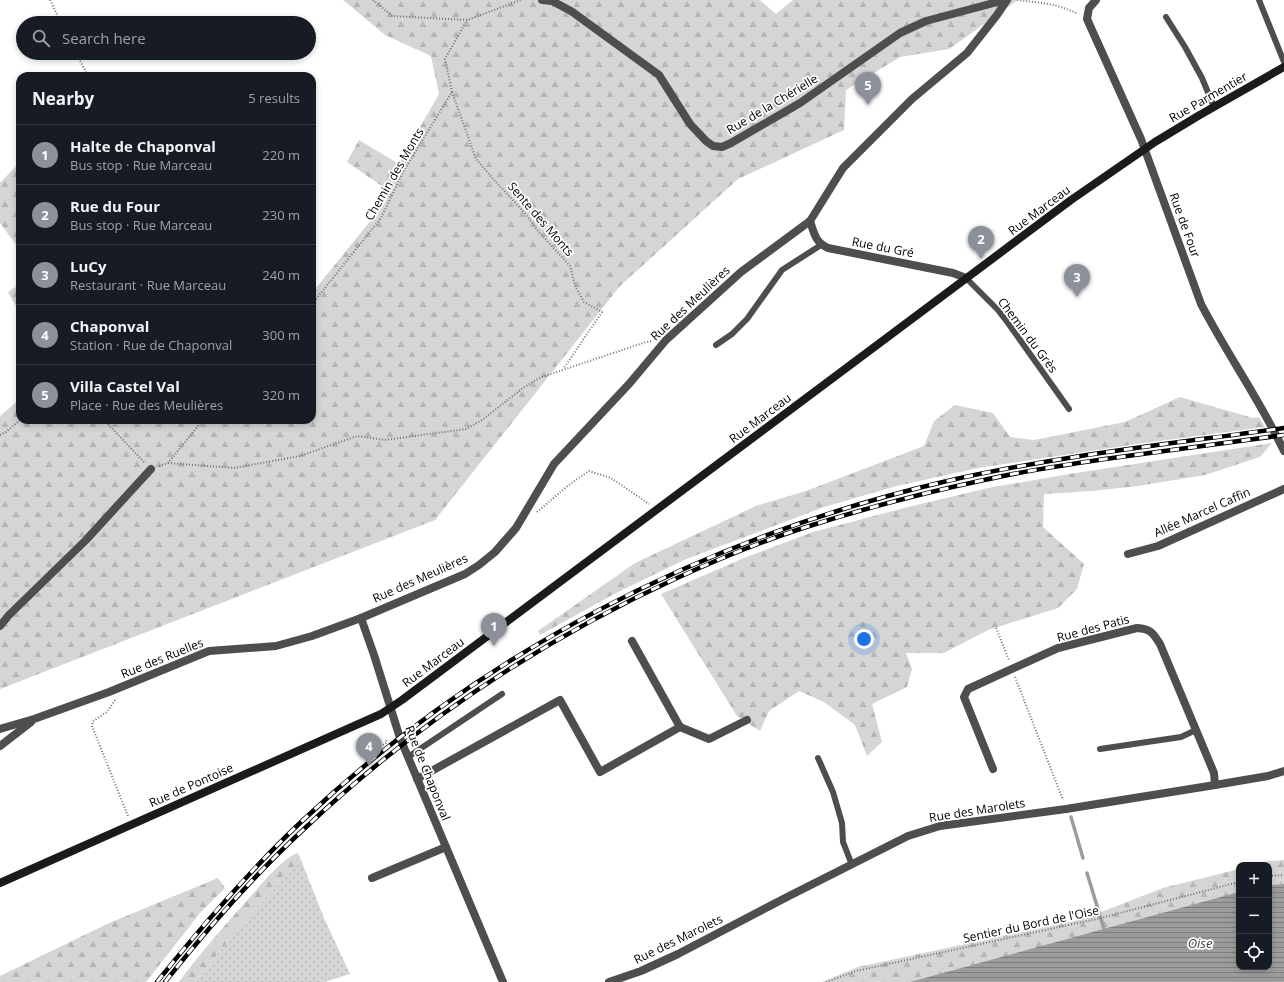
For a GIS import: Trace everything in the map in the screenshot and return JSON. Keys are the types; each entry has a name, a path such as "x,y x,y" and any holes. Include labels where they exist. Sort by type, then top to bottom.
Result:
{"main road":[{"name":"Rue Parmentier","path":"1145,148 1284,67"},
{"name":"Rue Marceau","path":"390,708 1071,200 1145,148"},
{"name":"Rue de Pontoise","path":"0,883 381,714 390,708"}],"street":[{"name":"Rue de la Chérielle","path":"542,0 552,1 571,11 659,75 690,124 706,142 713,146 722,147 800,103 900,32 926,21 1006,0"},
{"name":"Rue des Meulières","path":"361,618 465,574 495,552 516,528 554,464 629,384 666,340 741,272 810,221 843,168 912,99 967,53 997,15 1006,0"},
{"path":"1087,20 1089,8 1096,0"},
{"name":"Rue de Four","path":"1087,20 1145,148 1201,304 1274,430 1284,451"},
{"path":"810,221 815,236 821,245"},
{"name":"Rue du Gré","path":"821,245 828,248 953,273 966,278"},
{"path":"0,626 9,615 86,540 151,469"},
{"name":"Allée Marcel Caffin","path":"1128,554 1158,546 1284,489"},
{"path":"361,618 390,708"},
{"name":"Rue des Ruelles","path":"0,729 34,719 109,692 209,651 276,646 312,636 361,618"},
{"name":"Rue des Patis","path":"993,769 964,697 968,689 1058,648 1137,628 1150,630 1160,644 1214,773 1215,785"},
{"path":"632,641 680,727 709,739 747,720"},
{"path":"417,779 560,700 600,772 680,727"},
{"name":"Rue de Chaponval","path":"390,708 398,734 503,982"},
{"path":"0,746 34,719"},
{"name":"Rue des Marolets","path":"609,982 641,971 678,954 908,836 940,826 1066,809 1268,776 1284,771"},
{"path":"372,878 446,847"}],"lane":[{"path":"1259,0 1284,62"},
{"path":"1166,17 1202,78 1214,107"},
{"path":"716,345 732,334 747,319 782,270 821,245"},
{"name":"Chemin du Grès","path":"966,278 998,310 1069,410"},
{"path":"408,757 502,694"},
{"path":"1100,749 1181,737 1196,730"},
{"path":"818,758 833,792 842,824 842,842 852,864"}],"path":[{"path":"50,0 58,16"},
{"path":"373,0 392,16 467,20 521,0"},
{"path":"1012,0 1049,3 1066,8 1087,20"},
{"path":"452,92 445,59 467,20"},
{"path":"80,60 86,72"},
{"name":"Chemin des Monts","path":"316,299 381,218 403,172 452,92"},
{"name":"Sente des Monts","path":"452,92 476,159 570,266 576,288 584,302 602,312 564,368"},
{"path":"108,424 151,469 168,463 234,468 300,456 357,436 385,440 466,429 482,420 523,388 539,378 564,368 646,342 666,340"},
{"path":"0,436 16,423"},
{"path":"168,463 200,424"},
{"path":"535,515 570,484 589,471 611,478 656,510"},
{"path":"996,628 1066,809"},
{"path":"120,697 115,700 107,712 93,721 92,726 131,825"},
{"path":"383,745 387,742 386,740"},
{"path":"1272,876 1284,874"},
{"name":"Sentier du Bord de l'Oise","path":"826,982 856,971 1101,918 1236,883"}],"green space":[{"path":"343,0 760,0 776,14 793,0 1018,0 949,49 900,57 846,90 844,130 738,179 620,286 435,520 0,689 0,416 16,402 16,424 316,424 316,288 385,203 386,189 347,162 359,140 399,164 439,94 431,56 385,35"},
{"path":"16,166 16,245 0,223 0,183"},
{"path":"16,287 16,306 8,292"},
{"path":"1180,397 1253,418 1259,417 1265,427 1137,444 978,468 897,486 824,507 684,560 616,593 540,635 538,631 635,563 756,506 806,491 924,446 934,421 955,405 993,413 1010,437 1034,440 1125,422"},
{"path":"1272,443 1260,457 1205,475 1138,486 1044,494 1043,527 1084,564 1077,589 1058,608 988,630 944,653 906,653 912,669 907,687 872,704 882,742 867,756 855,725 824,702 799,691 769,711 760,731 737,716 661,594 744,558 813,532 908,507 988,488"},
{"path":"298,853 301,860 248,917 195,982 179,982 214,938 267,878 279,865"},
{"path":"301,860 324,918 350,974 325,982 195,982 248,917"},
{"path":"1284,860 1284,884 1272,885 1272,862 1265,862"},
{"path":"1236,870 1236,894 912,982 822,982 858,967 1083,919 1163,888"},
{"path":"218,878 225,888 201,912 146,982 0,982 0,976 109,923"}],"water":[{"name":"Oise","path":"1284,884 1284,982 910,982 1236,893 1236,970 1272,970 1272,885"}],"waterway":[{"path":"1071,817 1083,858"},
{"path":"1087,873 1104,929"}],"railway":[{"path":"157,982 208,920 262,860 301,822 370,761 443,705 520,655 600,610 682,570 767,535 854,506 943,482 1070,458 1284,428"},
{"path":"165,982 214,922 267,865 346,791 389,755 434,720 480,688 528,658 576,629 677,578 739,551 803,528 870,508 961,485 1044,468 1284,435"}],"place":[{"name":"Villa Castel Val","path":"868,105"},
{"name":"Rue du Four","path":"981,259"},
{"name":"LuCy","path":"1077,297"},
{"name":"Halte de Chaponval","path":"494,646"},
{"name":"Chaponval","path":"369,766"}]}
